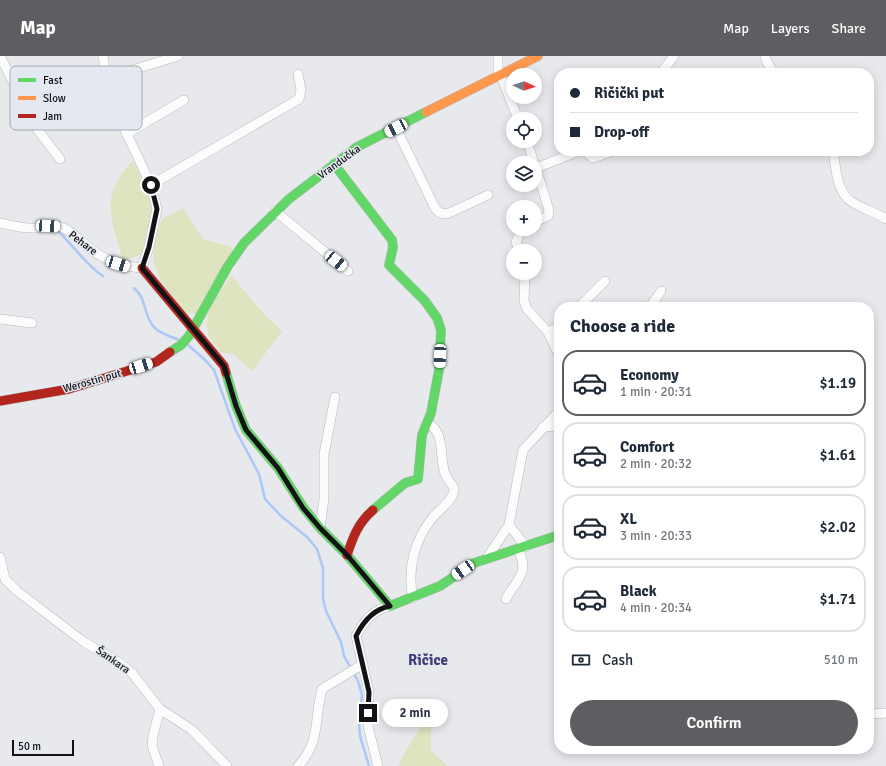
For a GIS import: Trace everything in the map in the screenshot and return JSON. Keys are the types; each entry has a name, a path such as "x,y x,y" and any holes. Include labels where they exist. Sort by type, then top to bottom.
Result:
{"street":[{"path":"0,56 10,76"},
{"path":"103,56 104,66"},
{"path":"142,67 178,56"},
{"path":"498,56 498,69 515,112"},
{"name":"Vrandučka","path":"193,329 232,260 244,243 275,211 334,164 357,147 538,56"},
{"path":"665,68 674,56"},
{"path":"766,56 767,62 771,68"},
{"path":"151,185 299,99 301,90 298,74"},
{"path":"142,125 184,100"},
{"path":"396,128 435,208 440,214 447,214 488,195"},
{"path":"38,130 60,158"},
{"path":"124,130 151,185 157,209 149,247 142,268 224,366 236,406 246,430 278,468 303,508 320,528 347,555 390,606"},
{"path":"126,134 133,130"},
{"path":"542,163 563,156"},
{"path":"834,156 837,176 846,197 852,202 886,219"},
{"path":"334,164 392,240 394,249 389,260 389,264 425,300 437,318 441,330 439,370 431,413 422,435 418,479 405,483 363,519 356,529 347,555"},
{"path":"542,188 549,210 548,216 542,219"},
{"path":"275,211 348,271"},
{"name":"Pehare","path":"0,223 33,228 61,226 94,252 110,262 126,267 142,268"},
{"path":"525,280 524,301 527,309 548,332 554,345"},
{"path":"584,302 605,281"},
{"path":"653,302 661,291"},
{"path":"0,319 32,322"},
{"name":"Werostin put","path":"0,401 69,389 156,362 185,341 193,329"},
{"path":"548,332 554,329"},
{"path":"320,528 324,499 324,454 335,397"},
{"path":"487,558 509,525 521,454 554,416"},
{"path":"413,598 410,573 413,556 432,518 449,500 454,489 444,472 439,435 427,423"},
{"path":"543,427 554,426"},
{"path":"506,599 524,567 522,548 509,525"},
{"path":"378,766 368,726 369,692 364,664 356,636 362,625 368,618 379,610 413,598 440,586 474,563 554,537"},
{"name":"Šankara","path":"0,557 5,579 17,591 84,642 120,662 132,673 160,709 192,730 227,766"},
{"path":"298,766 307,756 315,739 318,704 322,689 364,664"},
{"path":"159,766 152,746 160,709"},
{"path":"874,714 886,714"}],"green space":[{"path":"133,161 153,203 142,254 123,261 112,220 112,197 115,185"},
{"path":"183,208 203,239 232,247 233,250 196,313 187,314 161,281 156,271 154,260 156,235 162,219"},
{"path":"231,275 263,313 282,331 252,371 233,354 222,353 211,340 207,329 207,321 212,305"},
{"path":"421,726 431,726 431,751 448,766 399,766 402,757"}],"waterway":[{"path":"58,231 92,267 103,276"},
{"path":"134,288 142,298 152,325 161,332 179,340"},
{"path":"187,344 214,370 235,429 259,474 265,499 281,516 307,537 317,549 323,568 323,599 326,611 341,642 344,656 358,681 362,695 359,724 360,736 369,766"}],"traffic: fast":[{"path":"170,352 181,345 189,336 228,266 244,243 289,199 357,147 426,112"},
{"path":"334,164 392,240 393,247 389,265 425,301 437,318 441,330 439,370 431,413 422,435 418,479 405,483 373,510"},
{"path":"226,373 236,406 246,430 278,468 303,507 320,528 347,555 390,606 440,586 474,563 554,537"}],"traffic: slow":[{"path":"426,112 538,56"}],"traffic: jam":[{"path":"142,268 224,366 226,373"},
{"path":"0,401 69,389 156,362 170,352"},
{"path":"347,555 351,542 363,520 373,510"}],"district":[{"name":"Ričice","path":"428,660"}],"route":[{"path":"151,185 157,209 149,247 142,268 224,366 230,381 236,406 246,430 278,468 303,508 320,528 347,555 390,606 379,610 368,618 356,636 366,672 369,692 368,713"}]}
